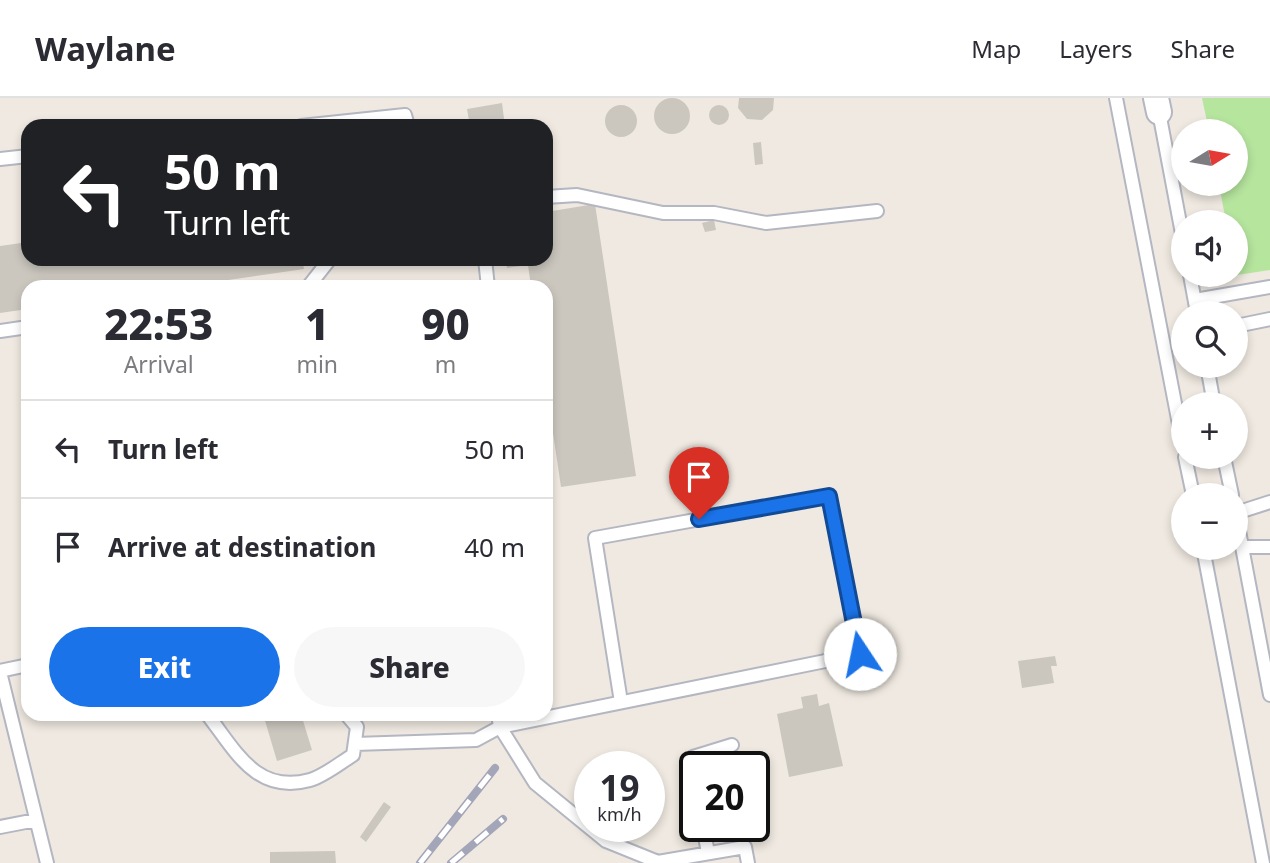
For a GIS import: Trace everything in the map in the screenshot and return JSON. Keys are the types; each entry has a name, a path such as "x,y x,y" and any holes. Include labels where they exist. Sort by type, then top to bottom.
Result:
{"lane":[{"path":"1116,98 1173,392"},
{"path":"1157,105 1177,210"},
{"path":"367,119 405,115 406,119"},
{"path":"0,159 21,157"},
{"path":"553,197 577,195 663,213 715,213 766,223 877,211"},
{"path":"314,280 324,266"},
{"path":"1218,301 1270,287"},
{"path":"1248,324 1270,319"},
{"path":"0,331 21,328"},
{"path":"553,712 621,702 860,654 829,496 595,538 621,702"},
{"path":"1248,510 1270,502"},
{"path":"1248,547 1270,547"},
{"path":"1205,560 1263,863"},
{"path":"1244,560 1270,695"},
{"path":"21,666 0,671 47,863"},
{"path":"212,721 251,772 273,782 310,780 353,755 357,727 352,721"},
{"path":"355,744 476,740 498,721"},
{"path":"500,721 535,783 606,841 658,862 745,847 748,863"},
{"path":"714,751 732,746"},
{"path":"0,827 36,820"},
{"path":"706,842 708,853"}],"green space":[{"path":"1202,98 1270,98 1270,270 1248,273 1248,210 1224,210 1221,196 1248,196 1248,119 1206,119"}],"building":[{"path":"672,98 685,103 690,116 685,129 672,134 659,129 654,116 659,103"},
{"path":"739,98 774,98 773,110 762,120 747,119 738,108"},
{"path":"502,103 504,119 469,119 467,109"},
{"path":"621,105 632,110 637,121 632,132 621,137 610,132 605,121 610,110"},
{"path":"715,105 723,105 729,115 723,125 715,125 709,119 709,111"},
{"path":"761,142 763,164 755,165 753,143"},
{"path":"595,204 636,476 561,487 553,433 553,280 530,280 528,266 553,266 553,211"},
{"path":"714,220 716,230 705,232 702,223"},
{"path":"21,243 21,266 303,266 304,269 228,280 21,280 21,310 0,313 0,246"},
{"path":"1055,656 1057,666 1051,666 1054,683 1022,688 1018,661"},
{"path":"817,694 819,706 829,703 843,766 789,777 777,714 803,708 801,697"},
{"path":"265,721 303,721 312,750 277,761"},
{"path":"384,802 391,807 366,842 360,837"},
{"path":"335,851 336,863 270,863 270,852"}],"railway":[{"path":"420,863 495,768"},
{"path":"451,863 503,819"}],"route":[{"path":"699,519 829,496 860,654"}]}
